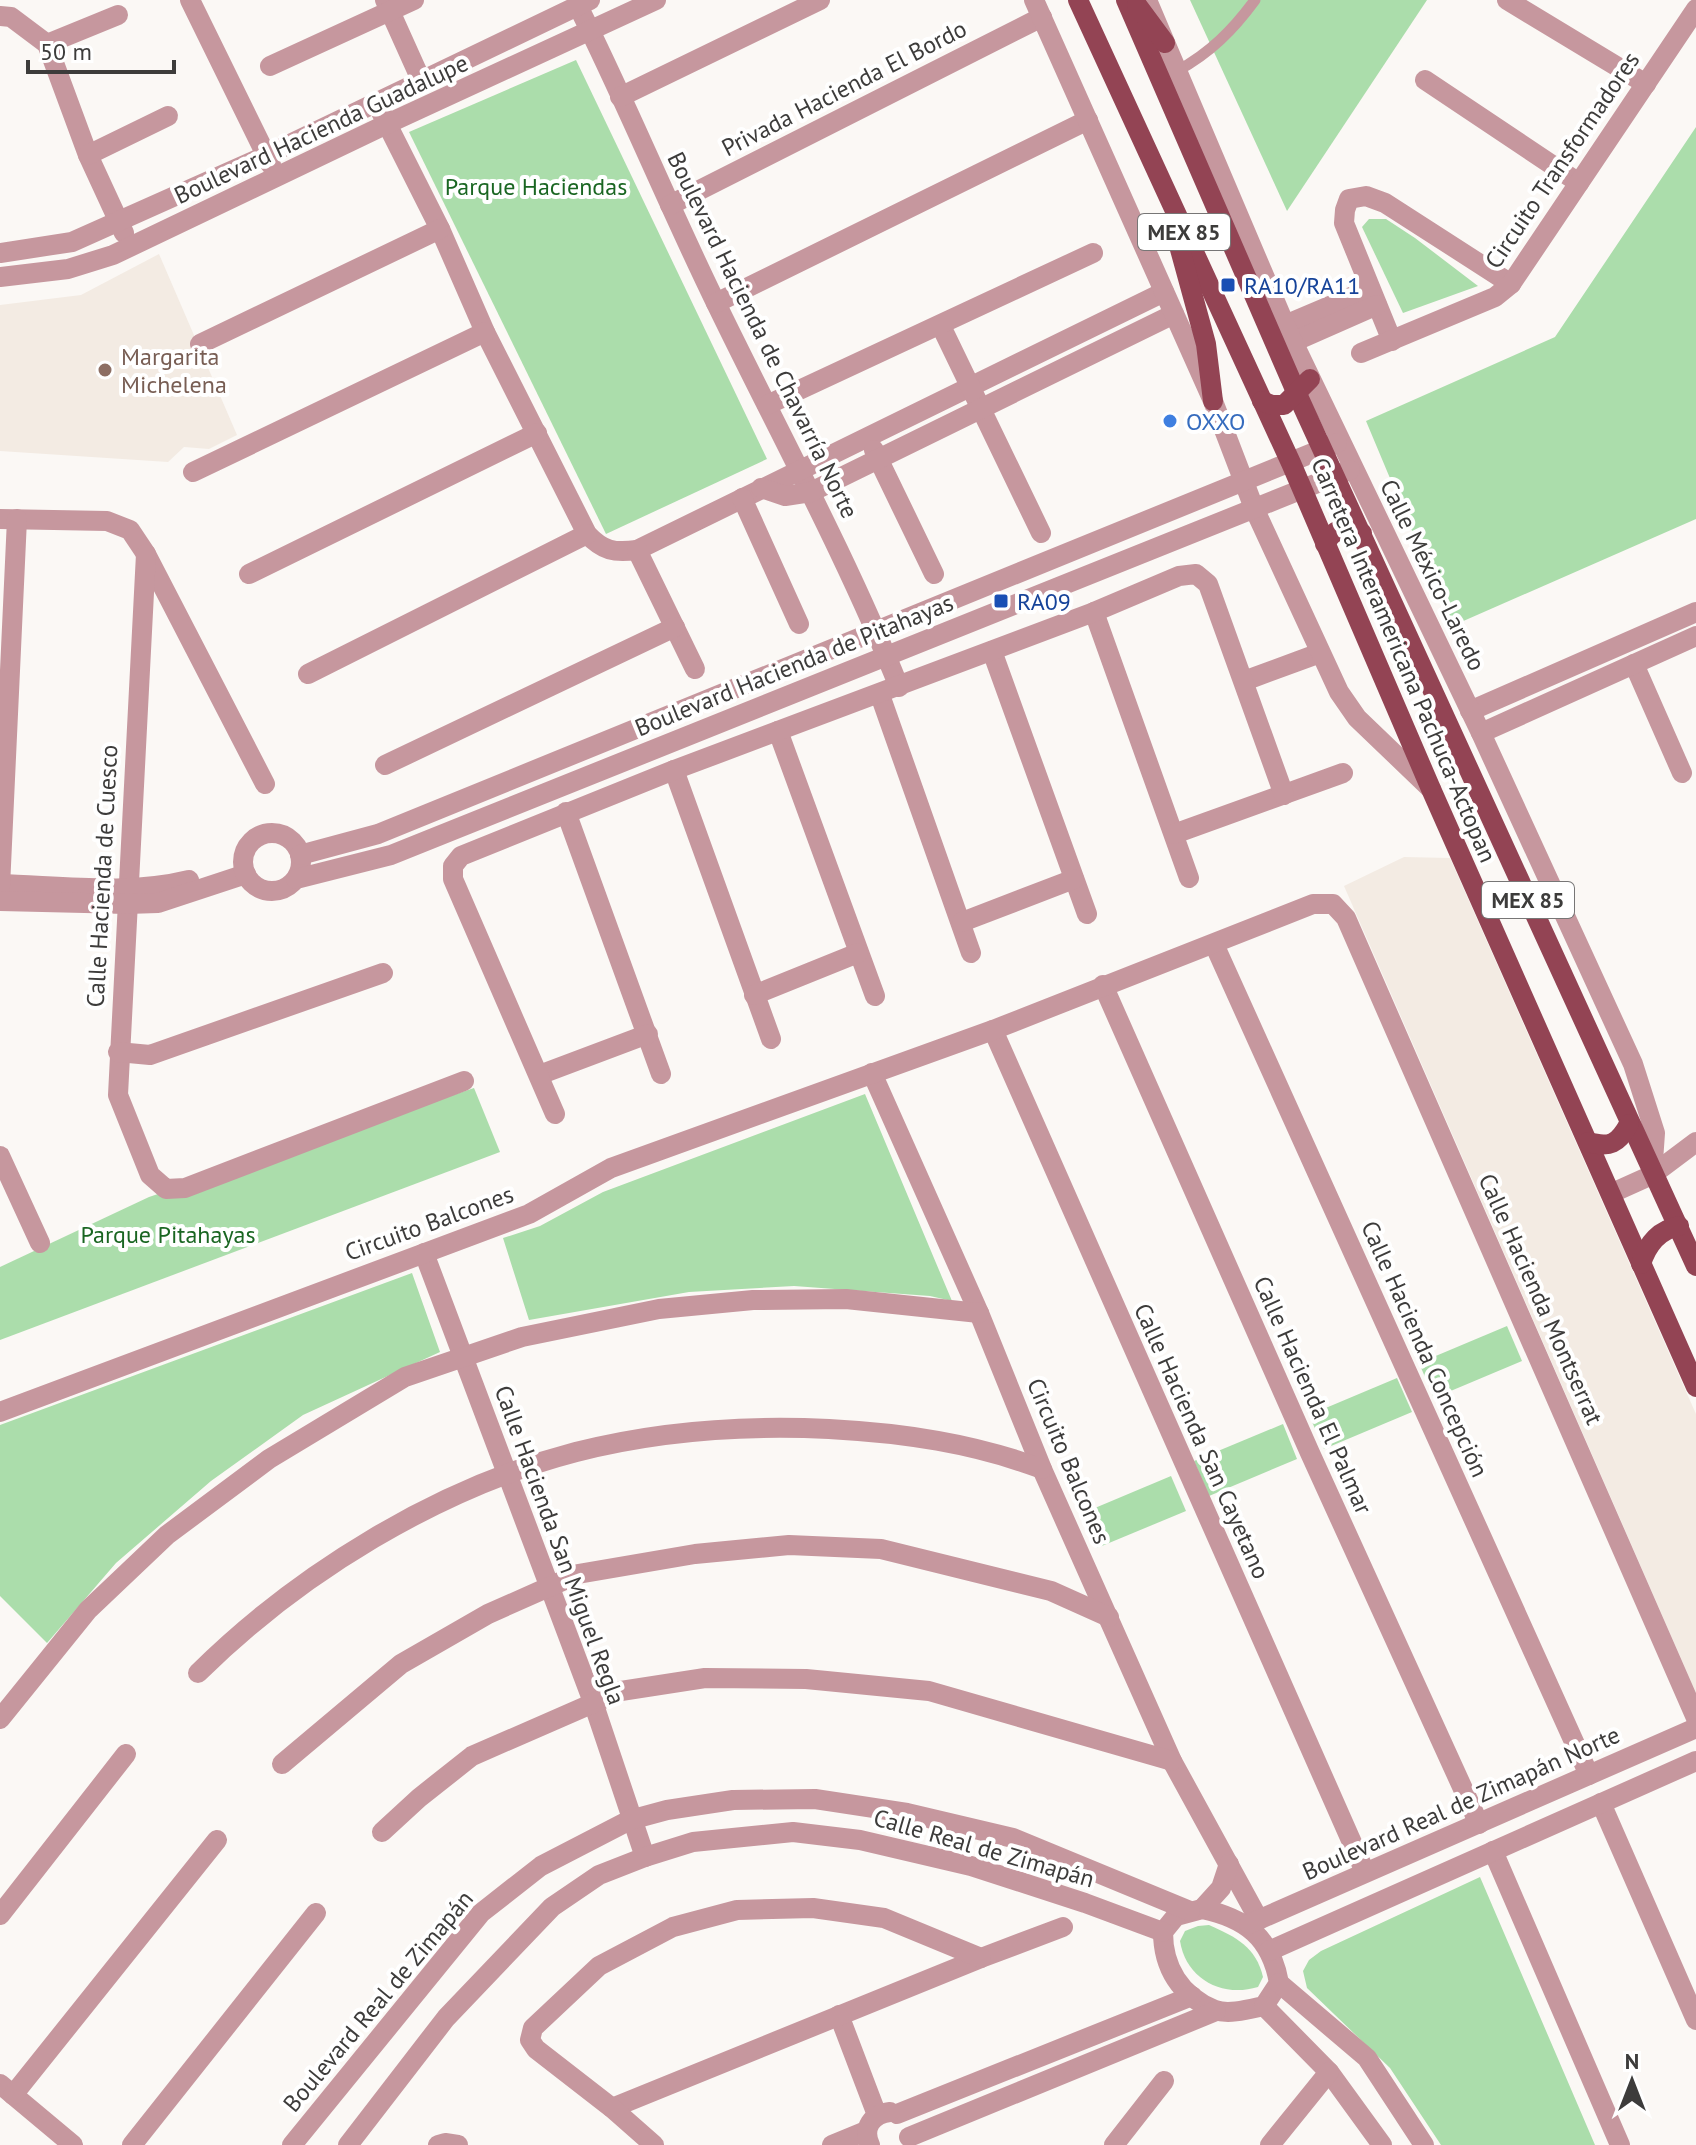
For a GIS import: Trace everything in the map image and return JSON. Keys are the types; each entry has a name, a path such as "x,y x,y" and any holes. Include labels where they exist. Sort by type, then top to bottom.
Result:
{"main road":[{"name":"Carretera Interamericana Pachuca-Actopan","path":"1078,0 1291,463 1431,789 1696,1387"},
{"name":"Carretera Interamericana Pachuca-Actopan","path":"1126,0 1331,446 1362,533 1696,1266"},
{"path":"1133,0 1165,43"},
{"path":"1166,192 1206,344 1213,401"},
{"path":"1262,401 1284,405 1303,386"},
{"path":"1325,544 1330,534 1337,530 1346,528 1362,533"},
{"path":"1588,1142 1612,1145 1621,1139 1629,1124"},
{"path":"1641,1264 1655,1238 1667,1228 1679,1226"}],"street":[{"path":"190,0 278,178"},
{"path":"270,66 388,6 414,0"},
{"name":"Boulevard Hacienda Guadalupe","path":"0,277 68,269 130,248 387,124 656,0"},
{"path":"620,97 820,0"},
{"path":"1147,0 1289,334 1303,386"},
{"path":"1507,0 1646,84"},
{"name":"Boulevard Hacienda Guadalupe","path":"0,253 72,242 267,155 584,3"},
{"name":"Boulevard Hacienda de Chavarría Norte","path":"584,3 590,32 670,205 877,631 887,656 890,691 971,953"},
{"path":"388,6 421,80"},
{"path":"1038,8 1213,401 1254,508 1339,692 1357,718 1431,789"},
{"name":"Privada Hacienda El Bordo","path":"670,205 1038,8"},
{"name":"Circuito Transformadores","path":"1361,353 1495,297 1511,284 1696,9"},
{"path":"47,44 118,15"},
{"path":"0,16 11,17 23,24 47,44 88,155 130,248"},
{"path":"1425,80 1579,183"},
{"path":"376,102 440,229 485,332 593,541 617,552 637,550 1164,292"},
{"path":"88,155 168,116"},
{"path":"716,303 1088,120"},
{"path":"1392,341 1344,223 1349,199 1366,196 1385,203 1511,284"},
{"path":"200,344 440,229"},
{"path":"767,405 1093,253"},
{"path":"1289,334 1374,297"},
{"path":"761,488 785,496 811,492 1174,314"},
{"path":"941,326 1041,533"},
{"path":"193,472 485,332"},
{"path":"249,574 537,433"},
{"path":"868,435 934,574"},
{"name":"Boulevard Hacienda de Pitahayas","path":"300,855 378,834 1331,446"},
{"name":"Boulevard Hacienda de Pitahayas","path":"296,879 391,855 1343,473"},
{"name":"Calle México-Laredo","path":"1343,473 1481,733 1633,1064 1655,1133 1652,1175"},
{"path":"742,498 799,624"},
{"path":"128,896 0,885 8,519 107,521 130,530 146,554 265,784"},
{"path":"308,674 593,541"},
{"path":"637,550 695,669"},
{"name":"Calle Hacienda de Cuesco","path":"146,554 118,1095 150,1175 166,1189 185,1188 464,1081"},
{"path":"555,1114 453,879 453,866 461,856 566,812 890,691 1179,576 1196,574 1208,584 1284,795"},
{"path":"1094,612 1189,878"},
{"path":"1470,711 1696,612"},
{"path":"385,765 675,627"},
{"path":"1481,733 1696,636"},
{"path":"992,651 1087,914"},
{"path":"1244,681 1320,653"},
{"path":"1634,664 1682,773"},
{"path":"1534,684 1542,706"},
{"path":"778,731 875,996"},
{"path":"674,770 771,1039"},
{"path":"1174,834 1343,773"},
{"path":"566,812 661,1074"},
{"path":"262,835 281,835 290,839 300,855 301,864 296,879 282,889 274,891 257,887 245,870 247,847 262,835"},
{"path":"0,901 128,896 245,870"},
{"path":"962,922 1074,879"},
{"name":"Circuito Balcones","path":"0,1412 529,1214 611,1168 993,1030 1313,904 1333,904"},
{"name":"Calle Hacienda Montserrat","path":"1333,904 1346,918 1696,1718"},
{"name":"Calle Hacienda Concepción","path":"1214,944 1589,1775"},
{"path":"754,995 858,953"},
{"path":"118,1052 150,1055 383,973"},
{"name":"Calle Hacienda El Palmar","path":"1103,985 1479,1824"},
{"name":"Calle Hacienda San Cayetano","path":"993,1030 1365,1872"},
{"path":"539,1075 648,1034"},
{"name":"Circuito Balcones","path":"872,1073 979,1313 1042,1469 1172,1761 1229,1864 1252,1923"},
{"path":"1612,1193 1652,1175 1696,1142"},
{"path":"0,1156 40,1243"},
{"path":"1679,1226 1696,1239"},
{"name":"Calle Hacienda San Miguel Regla","path":"424,1253 593,1702 630,1820 645,1857"},
{"path":"0,1719 88,1610 167,1535 269,1459 405,1377 522,1337 659,1309 753,1300 846,1299 979,1313"},
{"path":"198,1673 268,1609 329,1565 406,1520 508,1476 576,1452 685,1433 787,1427 868,1431 955,1442 998,1452 1042,1469"},
{"path":"282,1764 401,1664 488,1614 578,1574 695,1554 789,1545 881,1549 1051,1591 1109,1617"},
{"path":"382,1832 472,1756 621,1691 705,1678 806,1679 943,1695 1172,1761"},
{"name":"Boulevard Real de Zimapán Norte","path":"1252,1923 1696,1728"},
{"path":"0,1915 126,1754"},
{"path":"1269,1951 1696,1761"},
{"name":"Calle Real de Zimapán","path":"630,1820 667,1810 733,1800 815,1799 907,1813 1013,1838 1196,1910"},
{"path":"1601,1803 1696,2020"},
{"path":"1506,1813 1517,1840"},
{"name":"Boulevard Real de Zimapán","path":"292,2145 481,1913 541,1866 630,1820"},
{"name":"Calle Real de Zimapán","path":"645,1857 693,1842 793,1832 860,1840 971,1866 1163,1932"},
{"path":"73,2145 7,2089 217,1840"},
{"path":"1493,1851 1620,2145"},
{"path":"348,2145 446,2018 552,1907 599,1875 645,1857"},
{"path":"1196,1910 1221,1888 1229,1864"},
{"path":"654,2145 536,2049 530,2040 533,2028 599,1966 673,1927 737,1910 813,1908 884,1918 981,1958"},
{"path":"878,2126 908,2128 907,2141 1216,2011 1264,2006 1279,1983 1276,1962 1252,1923 1221,1913 1196,1910 1176,1916 1163,1932 1163,1953 1173,1977 1192,1996 1216,2011"},
{"path":"132,2145 316,1913"},
{"path":"612,2108 1063,1927"},
{"path":"1279,1983 1367,2058 1424,2145"},
{"path":"832,2145 1192,1996"},
{"path":"1264,2006 1329,2072 1382,2145"},
{"path":"839,2015 878,2126"},
{"path":"1270,2145 1329,2072"},
{"path":"1114,2145 1164,2081"},
{"path":"438,2145 458,2145"}],"lane":[{"path":"1177,71 1203,57 1238,24 1255,0"}],"shaded area":[{"name":"Margarita Michelena","path":"159,254 237,435 209,449 184,447 168,462 0,451 0,305 81,295"},
{"path":"1404,857 1450,858 1696,1414 1696,1693 1344,886"}],"green space":[{"path":"1190,0 1427,0 1287,211"},
{"name":"Parque Haciendas","path":"576,60 767,459 606,534 409,132"},
{"path":"1696,127 1696,519 1452,626 1366,421 1555,337"},
{"path":"1369,219 1386,219 1478,286 1403,313 1362,227"},
{"name":"Parque Pitahayas","path":"474,1088 500,1152 0,1340 0,1267 149,1197"},
{"path":"865,1094 952,1301 930,1296 794,1286 689,1292 529,1320 503,1238 540,1226 603,1192"},
{"path":"412,1273 440,1352 303,1415 211,1481 116,1563 47,1643 0,1596 0,1425"},
{"path":"1507,1326 1522,1361 1434,1398 1419,1363"},
{"path":"1397,1378 1412,1412 1324,1449 1309,1415"},
{"path":"1283,1424 1297,1459 1209,1496 1194,1461"},
{"path":"1171,1476 1186,1511 1097,1548 1083,1513"},
{"path":"1480,1877 1595,2145 1441,2145 1390,2068 1307,1988 1303,1971 1309,1960 1321,1951"},
{"path":"1209,1925 1244,1944 1250,1951 1263,1977 1258,1987 1231,1990 1219,1987 1198,1975 1190,1966 1180,1941 1185,1931"}],"place":[{"name":"RA10/RA11","path":"1228,285"},
{"name":"Margarita Michelena","path":"105,370"},
{"name":"OXXO","path":"1170,421"},
{"name":"RA09","path":"1001,601"}]}
